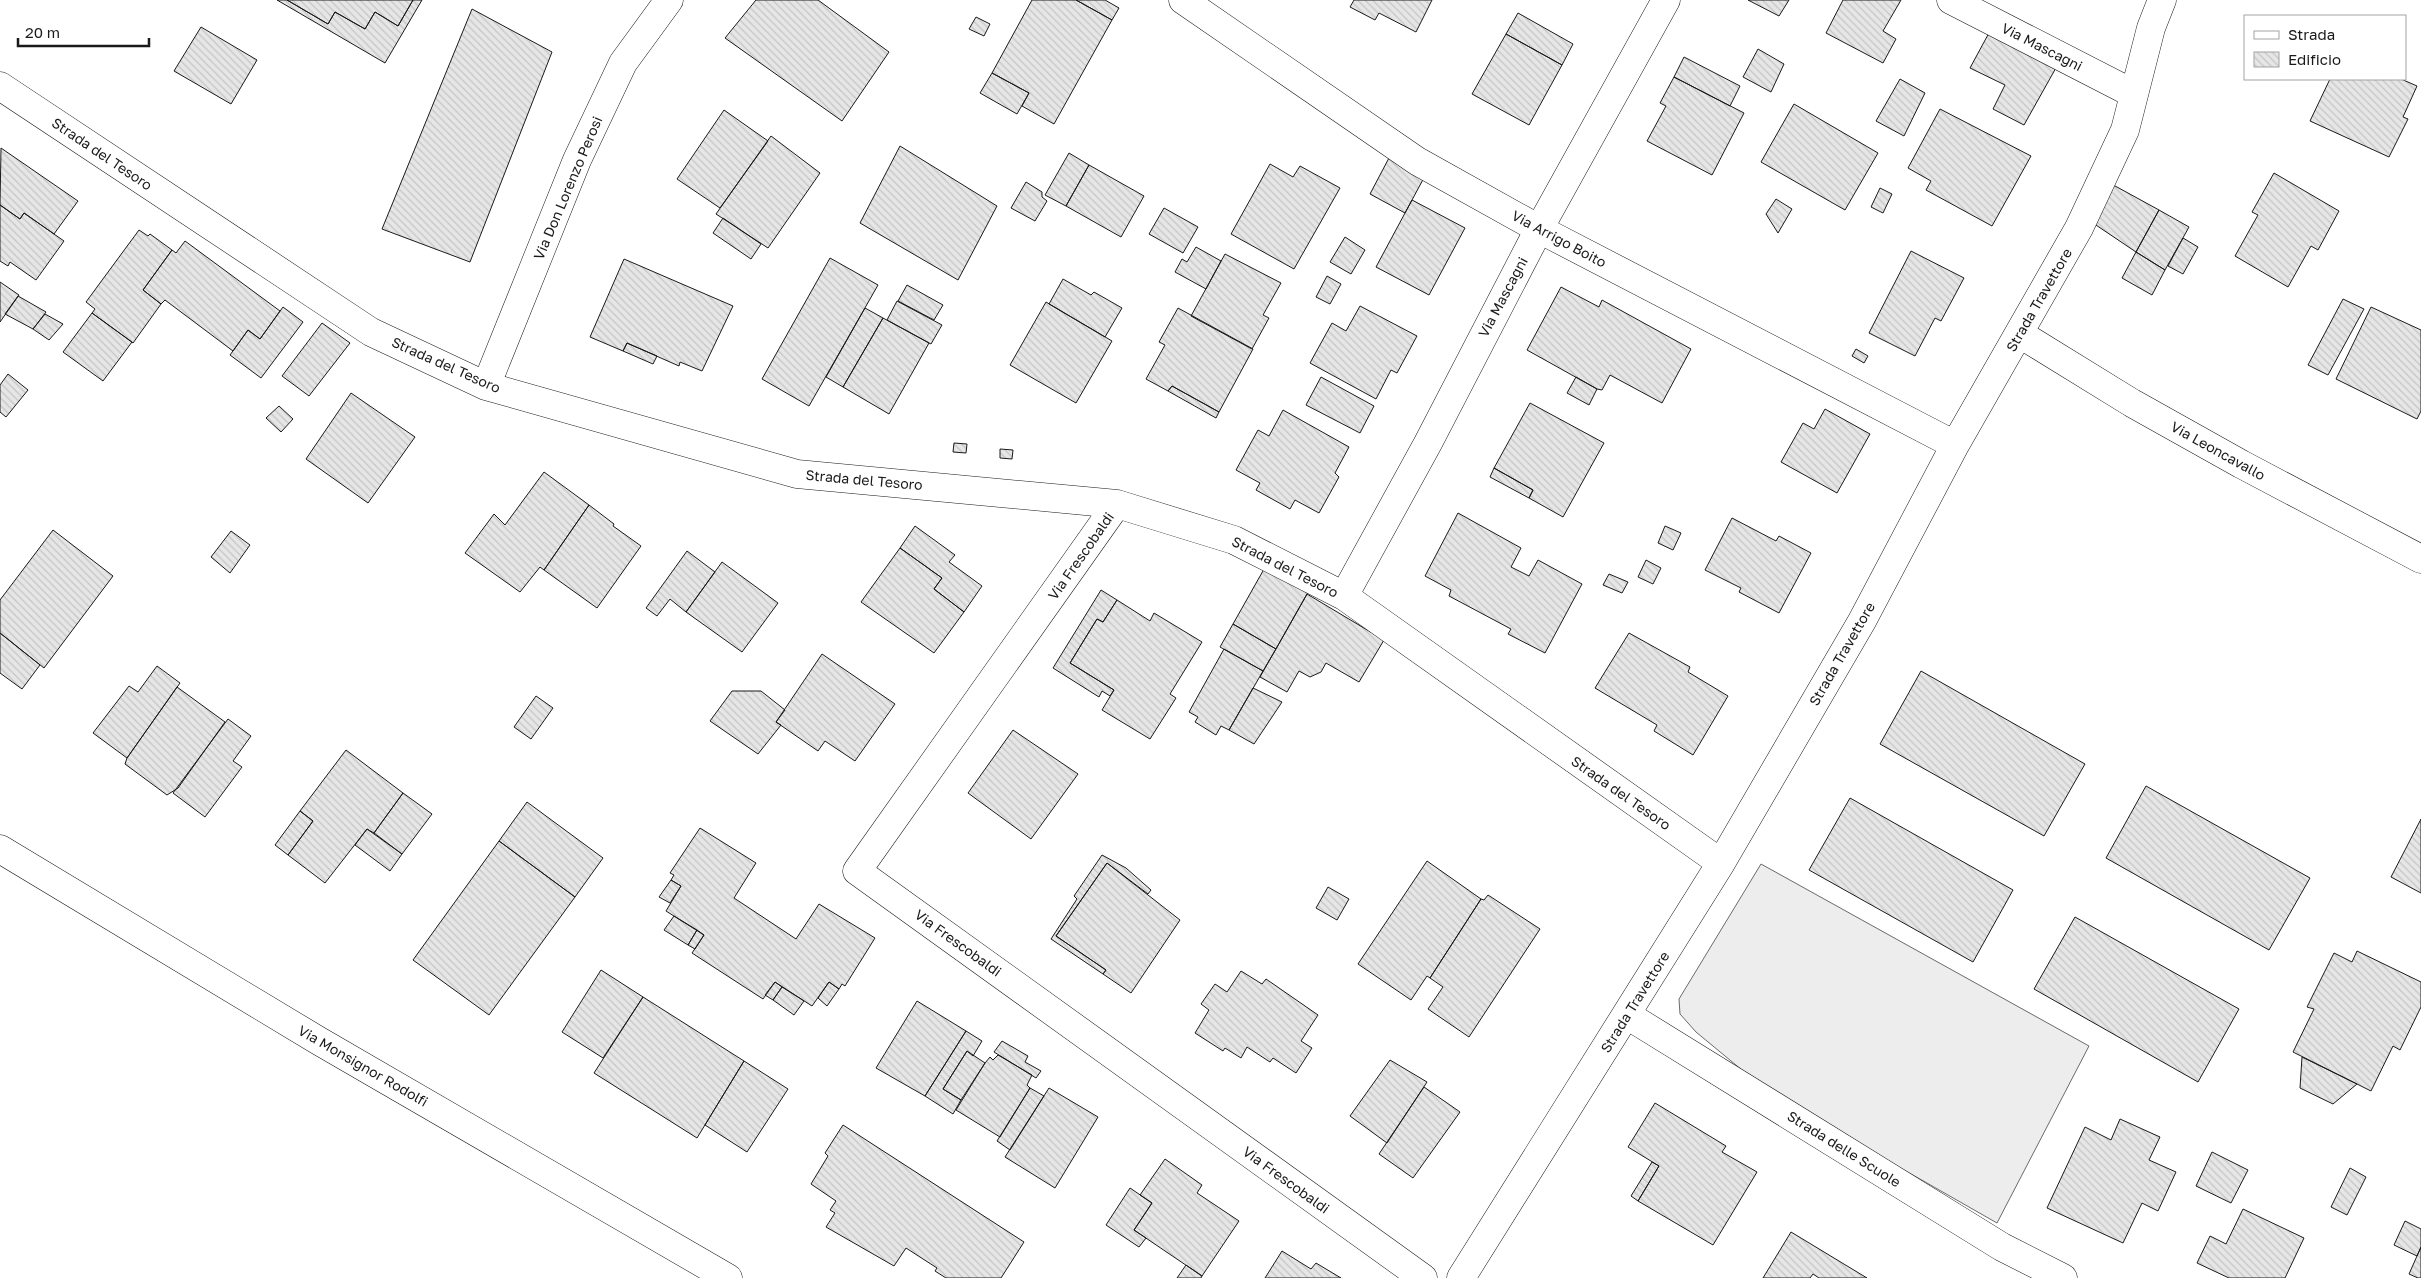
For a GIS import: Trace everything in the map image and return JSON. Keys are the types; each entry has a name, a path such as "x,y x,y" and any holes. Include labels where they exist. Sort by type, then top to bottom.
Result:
{"street":[{"name":"Via Don Lorenzo Perosi","path":"486,386 585,143 623,63 669,0"},
{"name":"Via Arrigo Boito","path":"1183,0 1416,161 1538,229 1955,445"},
{"name":"Via Mascagni","path":"1344,596 1428,443 1538,229 1666,0"},
{"name":"Via Mascagni","path":"1951,0 2134,94"},
{"name":"Strada Travettore","path":"1461,1278 1628,1015 1721,863 1862,621 1955,445 2079,228 2125,130 2151,28 2162,0"},
{"name":"Strada del Tesoro","path":"0,86 371,332 486,386 797,474 1117,504 1234,540 1344,596 1721,863"},
{"name":"Via Leoncavallo","path":"2020,334 2132,402 2241,464 2421,559"},
{"name":"Via Frescobaldi","path":"1117,504 857,870 1422,1278"},
{"name":"Via Monsignor Rodolfi","path":"0,849 319,1041 728,1278"},
{"name":"Strada delle Scuole","path":"1628,1015 2002,1247 2063,1278"}],"shaded area":[{"path":"1761,864 2089,1046 1997,1223 1771,1094 1696,1032 1680,1014 1679,999"}],"building":[{"path":"277,0 287,0 328,24 335,12 365,29 375,12 398,26 413,0 422,0 385,63"},
{"path":"287,0 413,0 398,26 375,12 365,29 335,12 328,24"},
{"path":"756,0 818,0 889,52 842,121 725,38"},
{"path":"1032,0 1076,0 1112,20 1054,124 1022,106 1029,93 992,73"},
{"path":"1076,0 1105,0 1119,8 1112,20"},
{"path":"1354,0 1432,0 1416,32 1379,13 1375,20 1350,7"},
{"path":"1748,0 1789,0 1779,16"},
{"path":"1843,0 1901,0 1883,31 1896,39 1883,63 1826,33"},
{"path":"472,9 552,52 470,262 382,229"},
{"path":"1518,13 1573,44 1562,65 1506,34"},
{"path":"976,17 990,24 984,36 969,29"},
{"path":"201,27 257,60 231,104 174,71"},
{"path":"1990,31 2057,66 2024,125 1993,109 2005,85 1970,68"},
{"path":"1506,34 1562,65 1529,125 1472,94"},
{"path":"1758,49 1784,64 1771,92 1743,77"},
{"path":"1684,57 1740,86 1730,106 1674,77"},
{"path":"992,73 1029,93 1017,114 980,93"},
{"path":"1674,77 1744,113 1712,175 1647,141 1666,106 1660,103"},
{"path":"1900,79 1925,93 1904,136 1876,121"},
{"path":"2330,80 2403,80 2417,86 2403,117 2408,119 2389,157 2310,121"},
{"path":"1794,104 1878,153 1845,210 1761,162"},
{"path":"1940,109 2031,156 1992,226 1926,190 1931,181 1908,168"},
{"path":"724,110 768,141 720,208 677,179"},
{"path":"771,136 820,173 768,248 716,214"},
{"path":"900,146 997,206 958,280 860,223"},
{"path":"1,148 78,201 54,234 24,213 20,219 0,205"},
{"path":"1069,153 1089,165 1066,206 1045,195"},
{"path":"1390,156 1426,174 1405,213 1370,194"},
{"path":"1270,164 1293,177 1300,166 1340,188 1294,269 1231,234"},
{"path":"1089,165 1144,196 1121,237 1066,206"},
{"path":"2274,173 2339,211 2318,250 2311,246 2288,287 2235,256 2258,215 2252,212"},
{"path":"2106,181 2159,210 2136,252 2087,219"},
{"path":"1026,182 1042,192 1042,197 1047,201 1035,221 1011,208"},
{"path":"1880,188 1892,194 1883,213 1871,207"},
{"path":"1776,199 1792,209 1778,233 1766,214"},
{"path":"1412,200 1465,228 1429,295 1376,267"},
{"path":"0,205 20,219 24,213 64,241 36,280 10,262 8,266 0,261"},
{"path":"1164,208 1198,227 1183,253 1149,234"},
{"path":"2159,210 2189,227 2165,270 2136,252"},
{"path":"723,218 761,244 751,259 713,233"},
{"path":"139,230 148,236 150,234 172,250 143,290 161,304 133,343 92,313 95,309 86,302"},
{"path":"1345,237 1365,250 1351,274 1330,262"},
{"path":"2183,238 2198,247 2183,274 2168,266"},
{"path":"185,241 280,311 260,339 248,330 233,351 165,300 161,304 143,290 172,250 176,253"},
{"path":"1196,247 1221,261 1206,289 1175,272 1182,259 1187,262"},
{"path":"1911,251 1964,278 1941,321 1935,318 1915,356 1869,333"},
{"path":"2136,252 2165,270 2152,295 2122,278"},
{"path":"1225,254 1281,283 1263,315 1269,318 1252,349 1191,316"},
{"path":"830,258 878,285 809,406 762,379"},
{"path":"624,259 733,306 702,371 680,362 679,366 627,343 623,351 590,337"},
{"path":"1327,276 1341,284 1330,304 1316,297"},
{"path":"1063,279 1091,295 1094,292 1122,308 1105,337 1049,304"},
{"path":"0,282 19,295 0,322"},
{"path":"907,285 943,305 934,320 898,301"},
{"path":"1561,287 1599,307 1602,300 1691,349 1662,403 1610,375 1602,390 1597,389 1527,350"},
{"path":"18,296 46,312 33,329 5,314"},
{"path":"2343,299 2364,309 2328,375 2308,365"},
{"path":"897,301 942,325 931,344 887,320"},
{"path":"1046,302 1112,341 1076,403 1010,365"},
{"path":"1360,306 1417,336 1397,373 1391,370 1376,399 1310,363 1332,323 1346,331"},
{"path":"283,307 303,322 261,378 230,355 248,330 260,339"},
{"path":"2371,307 2421,330 2421,411 2417,419 2336,379"},
{"path":"865,308 883,318 843,387 826,377"},
{"path":"1178,308 1253,349 1219,412 1172,386 1168,391 1146,379 1165,345 1159,342"},
{"path":"92,313 132,342 103,381 63,352"},
{"path":"45,314 63,324 49,340 33,329"},
{"path":"883,318 929,343 889,414 843,387"},
{"path":"322,323 350,343 309,396 282,376"},
{"path":"627,343 657,356 653,364 623,351"},
{"path":"1856,349 1868,356 1864,363 1852,356"},
{"path":"8,374 28,390 6,417 0,412 0,385"},
{"path":"1321,377 1374,406 1360,433 1306,405"},
{"path":"1576,377 1597,389 1589,405 1567,393"},
{"path":"1172,386 1219,412 1216,418 1168,391"},
{"path":"351,393 415,437 368,503 306,459"},
{"path":"1530,403 1604,443 1563,517 1529,498 1533,490 1494,468"},
{"path":"279,406 293,419 281,432 266,418"},
{"path":"1825,409 1870,434 1837,493 1781,462 1803,423 1814,429"},
{"path":"1283,410 1349,447 1335,473 1339,477 1319,513 1295,500 1290,509 1256,490 1260,483 1236,470 1258,430 1269,436"},
{"path":"954,443 967,444 966,453 953,452"},
{"path":"1000,449 1013,450 1012,459 1000,458"},
{"path":"1494,468 1533,490 1529,498 1490,477"},
{"path":"544,472 589,505 544,570 540,567 520,592 465,553 494,514 505,525"},
{"path":"589,505 614,524 613,526 641,546 597,608 544,570"},
{"path":"1458,513 1521,548 1511,567 1529,576 1538,560 1582,584 1545,653 1508,634 1511,629 1449,596 1451,590 1425,576"},
{"path":"1732,518 1776,541 1779,536 1811,553 1779,613 1739,592 1741,588 1705,570"},
{"path":"915,526 955,555 949,562 982,586 964,612 934,589 942,578 900,548"},
{"path":"1665,526 1681,533 1673,550 1658,543"},
{"path":"53,530 113,576 44,668 0,633 0,600"},
{"path":"231,531 250,545 230,573 211,557"},
{"path":"900,548 942,578 934,589 964,612 934,653 861,602"},
{"path":"687,551 715,572 686,612 670,599 657,616 646,608"},
{"path":"1646,560 1661,568 1653,584 1638,577"},
{"path":"722,562 778,603 742,652 686,612"},
{"path":"1268,562 1311,587 1276,649 1233,624"},
{"path":"1609,574 1628,582 1622,593 1603,585"},
{"path":"1101,590 1117,600 1103,622 1097,619 1070,663 1114,690 1110,696 1102,691 1099,697 1053,668"},
{"path":"1307,594 1384,640 1359,682 1326,663 1321,672 1310,677 1299,671 1287,692 1260,677"},
{"path":"1117,600 1150,621 1154,613 1202,642 1170,694 1176,698 1150,739 1102,710 1114,690 1070,663 1097,619 1103,622"},
{"path":"1233,624 1276,649 1263,671 1220,647"},
{"path":"0,633 40,665 22,689 0,673"},
{"path":"1629,633 1690,667 1688,672 1728,696 1693,755 1654,731 1657,725 1595,688"},
{"path":"1224,649 1263,671 1229,730 1221,726 1216,735 1195,722 1198,717 1189,712"},
{"path":"822,654 895,704 855,761 825,741 818,751 776,722"},
{"path":"157,666 180,683 127,758 93,733 129,686 138,692"},
{"path":"1921,671 2085,764 2044,836 1880,744"},
{"path":"177,687 225,722 178,788 167,795 125,764 127,758"},
{"path":"1253,688 1282,702 1254,744 1229,730"},
{"path":"732,691 761,691 785,710 776,722 781,725 758,754 710,721"},
{"path":"536,696 553,708 531,739 514,727"},
{"path":"228,719 251,736 233,761 242,767 205,817 173,793"},
{"path":"1013,730 1078,774 1031,839 968,793"},
{"path":"346,750 403,793 374,833 367,829 325,883 288,855 313,821 300,811"},
{"path":"2146,786 2310,878 2269,950 2106,858"},
{"path":"403,793 432,814 402,854 374,833"},
{"path":"1850,798 2013,890 1973,962 1809,870"},
{"path":"527,802 603,858 575,897 499,841"},
{"path":"300,811 313,821 288,855 275,845"},
{"path":"2421,819 2421,893 2391,877"},
{"path":"700,828 756,863 734,898 796,939 819,904 875,938 845,986 842,984 839,989 829,982 812,1006 775,982 763,999 692,953 704,935 666,911 681,886 671,880 674,875 670,873"},
{"path":"367,829 402,854 390,871 355,845"},
{"path":"499,841 575,897 489,1015 413,960"},
{"path":"1102,855 1126,868 1151,890 1148,894 1107,863 1056,936 1106,970 1103,974 1051,939 1077,899 1074,896"},
{"path":"1427,861 1481,899 1430,978 1427,976 1411,1000 1358,964"},
{"path":"1107,863 1180,920 1131,993 1103,974 1106,970 1056,936"},
{"path":"671,880 681,886 670,903 659,897"},
{"path":"1328,887 1349,899 1337,920 1316,908"},
{"path":"1488,895 1540,929 1469,1037 1428,1009 1443,987 1430,978 1481,899 1484,900"},
{"path":"674,916 697,930 688,945 664,930"},
{"path":"2075,917 2239,1009 2198,1082 2034,989"},
{"path":"697,930 704,935 695,949 688,945"},
{"path":"2357,951 2421,982 2421,1007 2400,1050 2393,1046 2371,1091 2293,1052 2314,1009 2307,1007 2334,953 2352,962"},
{"path":"601,970 643,997 603,1058 562,1032"},
{"path":"1241,971 1262,984 1266,979 1318,1015 1301,1041 1312,1048 1296,1073 1273,1058 1270,1062 1247,1047 1241,1058 1225,1048 1223,1051 1195,1033 1209,1010 1201,1004 1215,984 1227,992"},
{"path":"775,982 782,987 773,1000 765,995"},
{"path":"829,982 839,989 827,1006 818,998"},
{"path":"782,987 804,1001 794,1015 773,1000"},
{"path":"643,997 744,1061 697,1138 594,1073"},
{"path":"917,1001 966,1031 925,1096 876,1068"},
{"path":"966,1031 982,1041 973,1056 967,1051 943,1089 961,1100 953,1114 925,1096"},
{"path":"1002,1041 1028,1056 1025,1062 1041,1071 1036,1078 994,1052"},
{"path":"967,1051 985,1063 961,1100 943,1089"},
{"path":"998,1055 1032,1075 1027,1085 1030,1088 1000,1137 956,1110 985,1063 990,1057 993,1060"},
{"path":"2302,1057 2357,1084 2333,1104 2300,1088"},
{"path":"1390,1060 1427,1082 1387,1143 1350,1116"},
{"path":"744,1061 788,1089 747,1152 705,1125"},
{"path":"1424,1087 1460,1112 1413,1178 1379,1154"},
{"path":"1030,1088 1044,1096 1010,1150 997,1141"},
{"path":"1049,1088 1098,1117 1055,1188 1005,1157"},
{"path":"1655,1103 1726,1146 1722,1152 1757,1172 1713,1245 1638,1201 1659,1166 1628,1147"},
{"path":"2120,1119 2160,1137 2149,1160 2176,1172 2158,1211 2142,1203 2123,1243 2047,1208 2085,1127 2111,1140"},
{"path":"843,1125 1024,1242 1001,1278 946,1278 935,1271 937,1268 906,1248 894,1266 826,1227 835,1213 830,1210 836,1201 811,1184 828,1156 825,1153"},
{"path":"2212,1152 2248,1170 2231,1203 2196,1186"},
{"path":"1165,1159 1202,1185 1197,1193 1239,1221 1202,1276 1134,1230 1152,1203 1140,1195"},
{"path":"1652,1162 1659,1166 1638,1201 1631,1196"},
{"path":"2350,1168 2366,1177 2347,1215 2331,1207"},
{"path":"1130,1188 1152,1203 1134,1230 1146,1238 1139,1247 1106,1225"},
{"path":"2243,1209 2304,1238 2285,1278 2229,1278 2197,1263 2210,1236 2226,1244"},
{"path":"2405,1221 2421,1229 2421,1247 2417,1256 2394,1245"},
{"path":"1791,1232 1867,1278 1819,1278 1813,1274 1810,1278 1763,1278"},
{"path":"2421,1247 2421,1278 2418,1278 2409,1274"},
{"path":"1282,1251 1311,1269 1316,1263 1341,1278 1265,1278"},
{"path":"1186,1265 1202,1276 1201,1278 1177,1278"}]}
